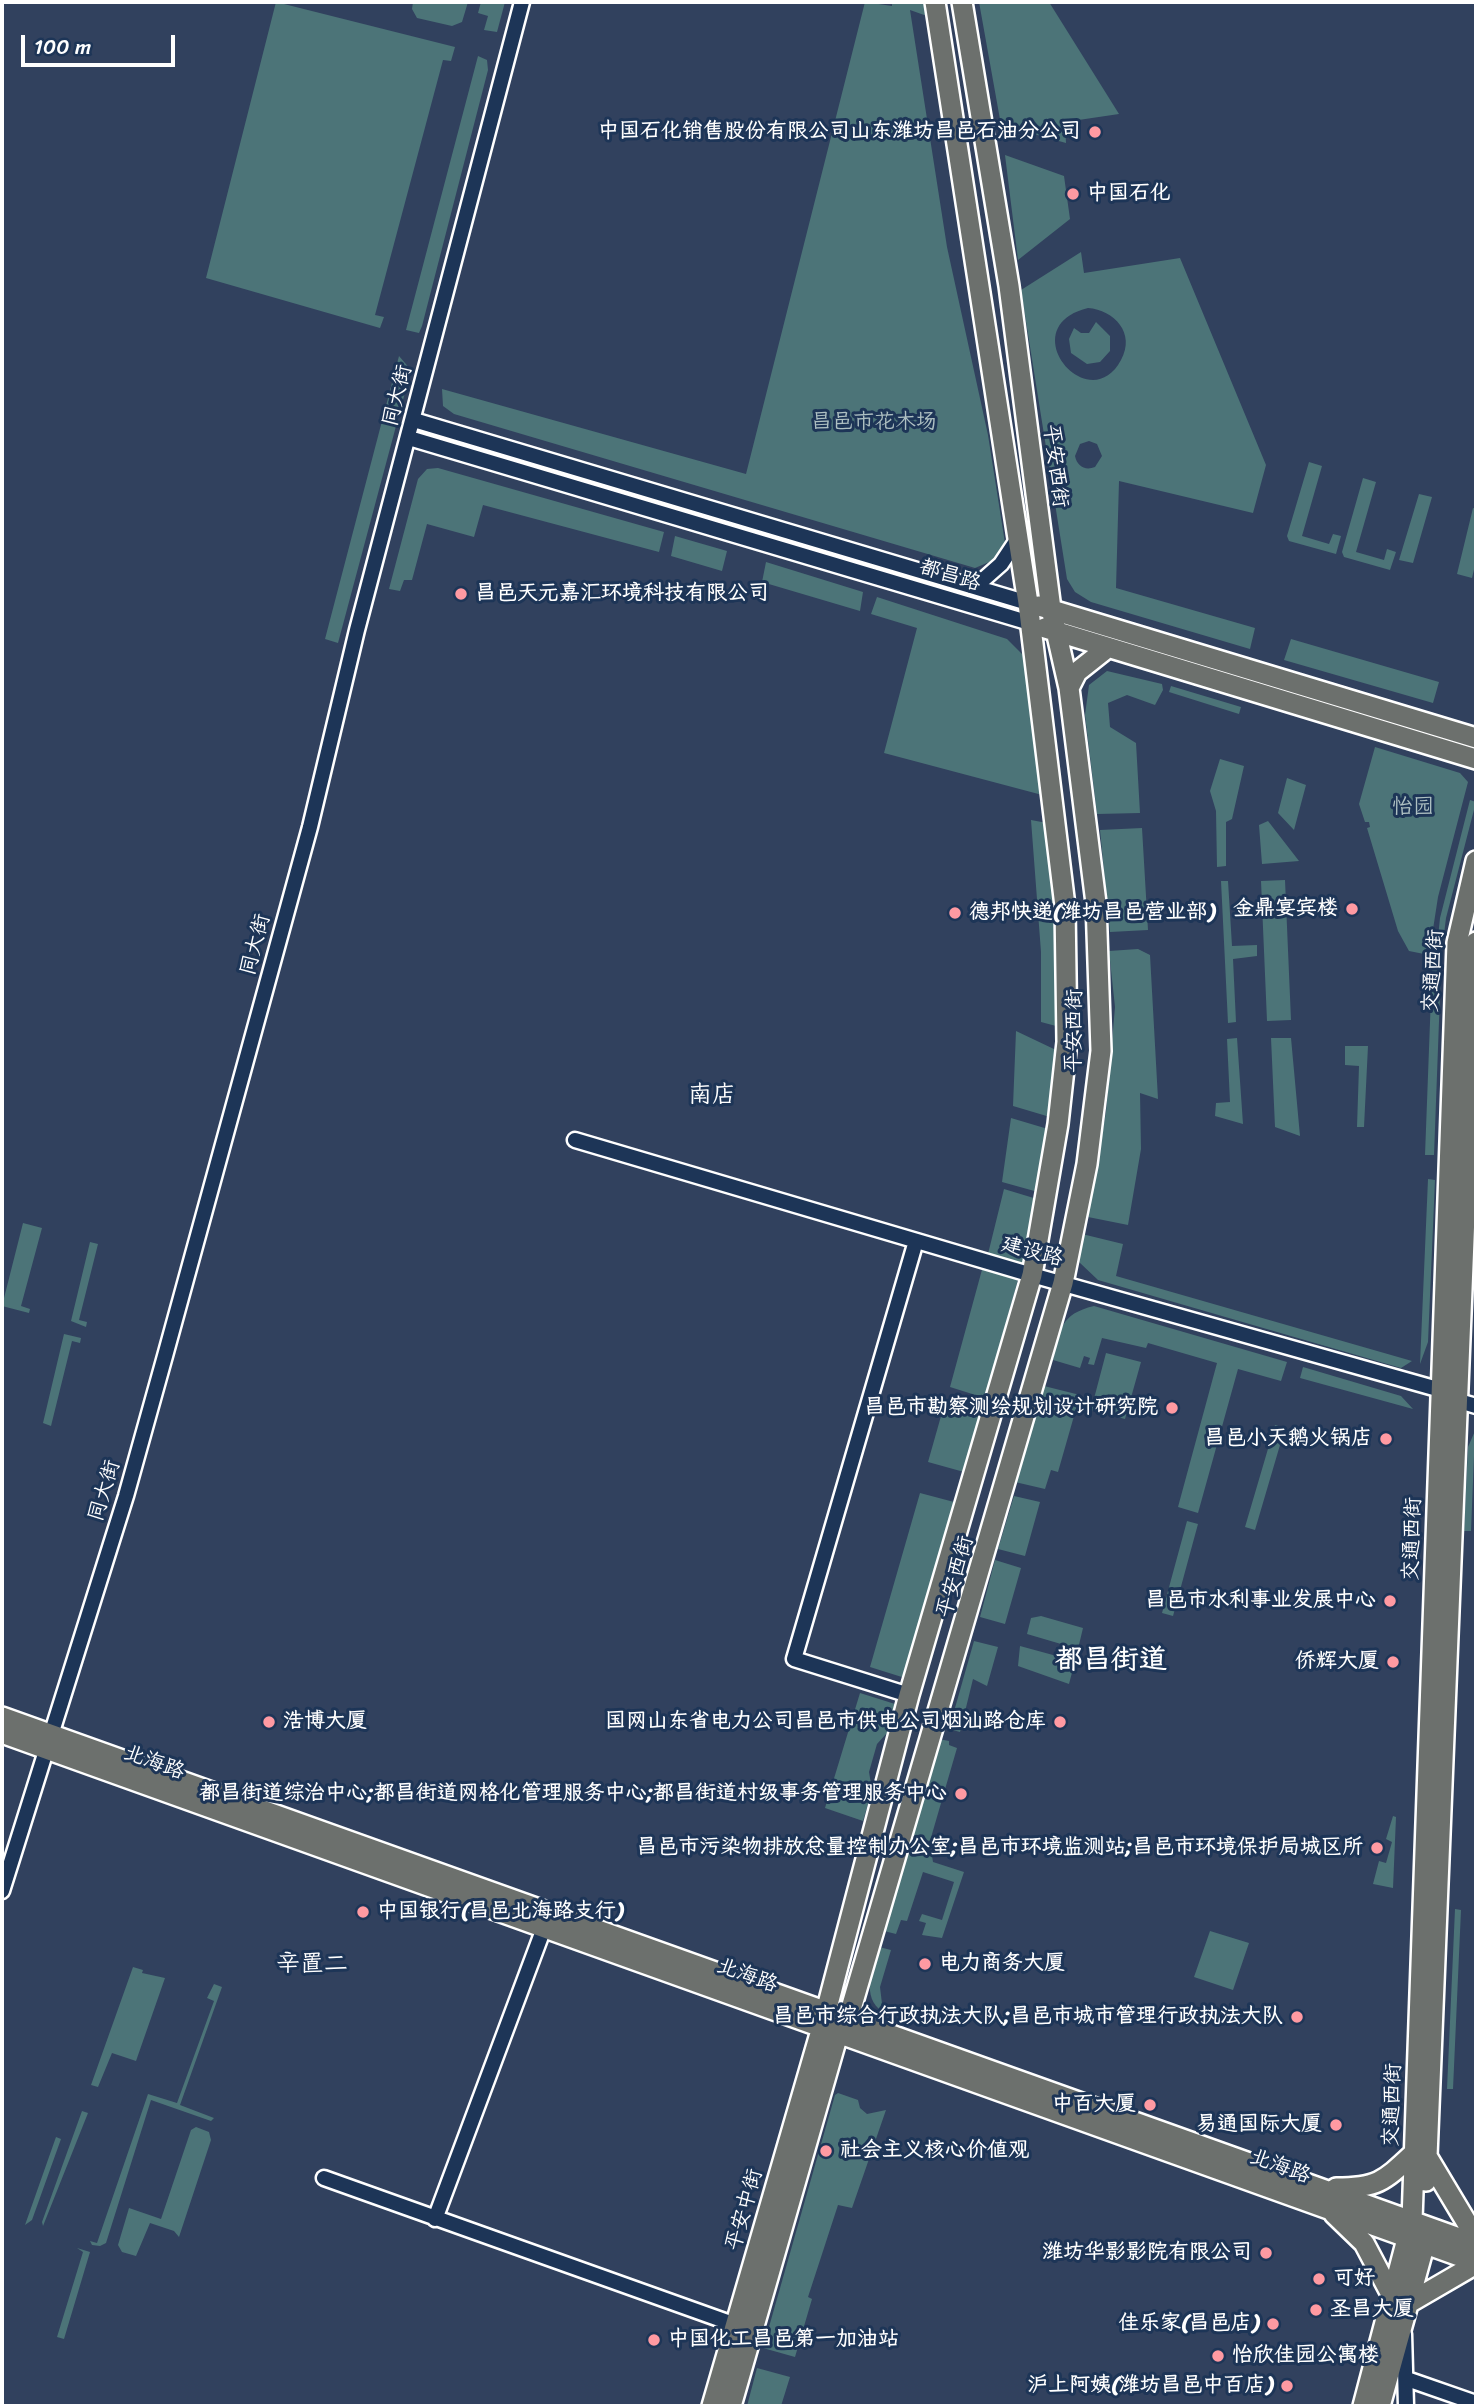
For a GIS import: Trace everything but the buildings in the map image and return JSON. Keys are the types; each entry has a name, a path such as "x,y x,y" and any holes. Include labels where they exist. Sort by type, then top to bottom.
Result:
{"main road":[{"name":"平安西街","path":"834,2023 909,1695 1032,1275 1058,1124 1067,1042 1065,906 1028,603 935,2"},
{"name":"平安西街","path":"834,2023 1063,1283 1087,1164 1101,1052 1096,903 1069,688 1051,609 1009,286 962,2"},
{"name":"都昌路","path":"1028,603 1476,738"},
{"name":"都昌路","path":"1030,623 1106,649 1476,759"},
{"path":"1069,688 1077,672 1106,649"},
{"name":"交通西街","path":"1421,2156 1441,1390 1457,943 1476,861"},
{"name":"交通西街","path":"1401,2301 1417,2232 1468,1404 1476,943"},
{"name":"北海路","path":"2,1717 49,1742 834,2023 1328,2209 1476,2244"},
{"name":"北海路","path":"2,1733 49,1742"},
{"name":"北海路","path":"834,2023 1321,2188 1417,2232 1476,2263"},
{"name":"平安中街","path":"712,2406 834,2023"},
{"name":"平安中街","path":"731,2406 834,2023"},
{"path":"1321,2188 1364,2188 1386,2179 1421,2156 1476,2238"},
{"path":"1328,2209 1364,2243 1401,2301 1403,2322 1380,2406"},
{"path":"1363,2406 1401,2301 1476,2263"}],"street":[{"name":"同大街","path":"2,1891 126,1496 310,827 357,630 522,2"},
{"name":"都昌路","path":"414,421 1028,603"},
{"name":"都昌路","path":"409,438 1030,623"},
{"path":"975,587 1002,564 1017,540"},
{"name":"建设路","path":"575,1140 1032,1275 1441,1390 1468,1404"},
{"path":"909,1695 794,1659 916,1241"},
{"path":"435,2219 547,1920"},
{"path":"324,2178 736,2325"},
{"path":"1403,2322 1406,2406"},
{"path":"1406,2379 1476,2403"}],"green space":[{"path":"276,2 455,47 451,61 443,60 375,315 384,317 380,328 206,278"},
{"path":"413,2 468,2 462,22 452,26 417,18 412,9"},
{"path":"481,2 505,2 497,32 484,30 488,16 478,13"},
{"name":"昌邑市花木场","path":"865,2 892,6 892,2 924,2 927,16 910,10 947,247 988,435 1005,543 994,560 975,568 454,414 443,406 442,389 746,474"},
{"path":"979,2 1049,2 1119,114 1065,122 1066,143 1001,125"},
{"path":"478,56 487,60 488,70 422,326 419,333 406,330"},
{"path":"1005,155 1064,176 1070,219 1018,260"},
{"path":"1081,252 1084,273 1180,258 1266,465 1253,513 1119,481 1116,588 1255,628 1250,649 1091,602 1075,592 1067,579 1021,290","holes":["1088,308 1114,318 1124,332 1126,341 1121,360 1107,376 1092,380 1076,375 1064,364 1056,349 1056,333 1066,318","1089,441 1097,444 1102,456 1095,467 1085,468 1075,456 1080,444"]},
{"path":"1096,322 1110,336 1110,351 1100,362 1087,364 1071,353 1069,339 1074,328 1081,333 1089,333"},
{"path":"399,356 411,370 338,643 325,639"},
{"path":"1309,462 1322,466 1302,536 1329,544 1333,534 1341,536 1336,554 1289,541 1287,536"},
{"path":"438,468 664,532 659,552 483,505 474,537 427,524 412,580 404,580 400,591 389,589 418,479 427,469"},
{"path":"1363,478 1376,482 1356,552 1384,560 1387,549 1396,552 1390,570 1344,557 1342,552"},
{"path":"1419,494 1432,497 1413,563 1399,560"},
{"path":"1473,508 1476,509 1476,561 1472,578 1457,574"},
{"path":"675,536 727,551 722,571 671,556"},
{"path":"766,562 863,592 860,611 762,582"},
{"path":"877,597 1007,639 1025,657 1046,796 884,753 917,628 871,614"},
{"path":"1291,639 1439,682 1433,703 1284,660"},
{"path":"1107,671 1162,684 1163,690 1155,705 1127,695 1108,703 1110,727 1136,743 1140,813 1097,814 1085,715 1089,685"},
{"path":"1171,686 1241,707 1239,714 1169,692"},
{"name":"怡园","path":"1375,747 1460,773 1468,782 1438,897 1429,955 1409,951 1398,931 1367,828 1370,827 1369,822 1365,822 1359,804"},
{"path":"1220,759 1244,766 1232,819 1226,822 1226,866 1217,867 1216,811 1210,791"},
{"path":"1287,778 1306,785 1294,830 1278,813"},
{"path":"1470,800 1476,802 1446,918 1441,958 1436,957 1440,918"},
{"path":"1031,820 1047,823 1057,956 1056,1026 1041,1022 1041,952"},
{"path":"1268,821 1299,861 1262,864 1259,825"},
{"path":"1142,828 1148,930 1110,932 1100,830"},
{"path":"1285,880 1291,1020 1267,1021 1261,881"},
{"path":"1221,881 1228,881 1232,946 1257,945 1257,956 1233,959 1236,1022 1228,1023"},
{"path":"1138,949 1150,955 1158,1099 1140,1093 1141,1149 1128,1225 1088,1217 1106,1112 1115,1007 1109,951"},
{"path":"1441,968 1434,1155 1425,1155 1432,969"},
{"path":"1016,1031 1056,1050 1050,1117 1013,1106"},
{"path":"1237,1038 1243,1124 1215,1116 1216,1103 1230,1102 1227,1039"},
{"path":"1271,1038 1291,1038 1300,1136 1275,1127"},
{"path":"1345,1046 1368,1046 1364,1127 1357,1127 1359,1066 1345,1065"},
{"path":"1011,1118 1048,1129 1038,1192 1002,1182"},
{"path":"1428,1179 1435,1180 1428,1342 1420,1364"},
{"path":"1004,1189 1037,1199 1025,1264 988,1254"},
{"path":"23,1223 42,1228 21,1306 30,1309 29,1313 2,1306"},
{"path":"1082,1234 1123,1244 1116,1276 1412,1361 1401,1368 1098,1280 1079,1262"},
{"path":"90,1242 98,1244 79,1320 87,1322 86,1327 71,1321"},
{"path":"983,1266 1019,1276 985,1398 950,1387"},
{"path":"1094,1306 1287,1362 1281,1381 1238,1369 1198,1513 1178,1507 1217,1363 1148,1343 1146,1348 1102,1338 1094,1365 1088,1364 1090,1358 1084,1356 1080,1368 1053,1360 1063,1325 1074,1314"},
{"path":"64,1334 81,1338 80,1343 72,1341 51,1426 43,1423"},
{"path":"1106,1353 1141,1362 1125,1419 1091,1410"},
{"path":"1303,1367 1401,1396 1413,1409 1300,1378"},
{"path":"1044,1386 1080,1395 1058,1472 1051,1470 1045,1489 1015,1482"},
{"path":"945,1402 981,1412 964,1472 928,1462"},
{"path":"1275,1425 1285,1428 1255,1530 1245,1527"},
{"path":"1475,1431 1471,1531 1464,1531 1468,1447"},
{"path":"920,1493 954,1502 905,1678 870,1667"},
{"path":"1014,1496 1040,1502 1025,1556 998,1549"},
{"path":"1187,1521 1198,1524 1173,1616 1162,1613"},
{"path":"995,1560 1021,1568 1005,1624 980,1617"},
{"path":"1041,1616 1083,1628 1078,1649 1027,1634 1031,1618"},
{"path":"974,1641 998,1647 987,1686 973,1679 960,1732 949,1729"},
{"path":"1020,1646 1075,1661 1069,1684 1018,1666"},
{"path":"860,1693 895,1704 887,1733 877,1744 869,1772 872,1790 863,1821 825,1808"},
{"path":"939,1739 949,1741 949,1745 957,1748 930,1841 913,1837"},
{"path":"1393,1816 1396,1817 1393,1888 1373,1884 1379,1861 1386,1863 1392,1842 1386,1839"},
{"path":"909,1848 932,1856 933,1862 964,1872 942,1938 922,1935 926,1923 919,1921 922,1914 942,1920 954,1882 923,1872 907,1921 901,1920 896,1934 884,1931"},
{"path":"1455,1909 1461,1910 1453,2089 1447,2089"},
{"path":"1210,1931 1249,1943 1233,1990 1194,1977"},
{"path":"879,1947 891,1950 880,1987 883,2012 876,2006 870,1990"},
{"path":"133,1967 143,1970 142,1973 165,1978 136,2061 112,2053 98,2087 91,2085"},
{"path":"214,1984 222,1987 180,2105 214,2118 211,2121 151,2100 106,2243 100,2246 92,2245 90,2241 97,2243 148,2094 177,2103 214,2001 207,1998"},
{"path":"838,2093 858,2100 860,2108 867,2114 886,2110 852,2208 838,2205 808,2297 812,2299 795,2357 763,2348 835,2095"},
{"path":"82,2111 88,2113 43,2226 42,2222"},
{"path":"196,2127 209,2132 211,2140 179,2237 174,2231 150,2223 136,2256 122,2252 118,2245 129,2208 161,2219 191,2130"},
{"path":"56,2137 61,2139 32,2220 25,2225"},
{"path":"77,2248 90,2252 64,2339 57,2337 83,2252"},
{"path":"757,2368 790,2377 781,2406 747,2406"}],"place":[{"name":"中国石化销售股份有限公司山东潍坊昌邑石油分公司","path":"1095,132"},
{"name":"中国石化","path":"1073,194"},
{"name":"昌邑天元嘉汇环境科技有限公司","path":"461,594"},
{"name":"金鼎宴宾楼","path":"1352,909"},
{"name":"德邦快递(潍坊昌邑营业部)","path":"955,913"},
{"name":"昌邑市勘察测绘规划设计研究院","path":"1172,1408"},
{"name":"昌邑小天鹅火锅店","path":"1386,1439"},
{"name":"昌邑市水利事业发展中心","path":"1390,1601"},
{"name":"侨辉大厦","path":"1393,1662"},
{"name":"浩博大厦","path":"269,1722"},
{"name":"国网山东省电力公司昌邑市供电公司烟汕路仓库","path":"1060,1722"},
{"name":"都昌街道综治中心;都昌街道网格化管理服务中心;都昌街道村级事务管理服务中心","path":"961,1794"},
{"name":"昌邑市污染物排放总量控制办公室;昌邑市环境监测站;昌邑市环境保护局城区所","path":"1377,1848"},
{"name":"中国银行(昌邑北海路支行)","path":"363,1912"},
{"name":"电力商务大厦","path":"925,1964"},
{"name":"昌邑市综合行政执法大队;昌邑市城市管理行政执法大队","path":"1297,2017"},
{"name":"中百大厦","path":"1150,2105"},
{"name":"易通国际大厦","path":"1336,2125"},
{"name":"社会主义核心价值观","path":"826,2151"},
{"name":"潍坊华影影院有限公司","path":"1266,2253"},
{"name":"可好","path":"1319,2279"},
{"name":"圣昌大厦","path":"1316,2310"},
{"name":"佳乐家(昌邑店)","path":"1273,2324"},
{"name":"中国化工昌邑第一加油站","path":"654,2340"},
{"name":"怡欣佳园公寓楼","path":"1218,2356"},
{"name":"沪上阿姨(潍坊昌邑中百店)","path":"1287,2386"}],"district":[{"name":"南店","path":"712,1096"},
{"name":"都昌街道","path":"1111,1661"},
{"name":"辛置二","path":"312,1965"}]}
